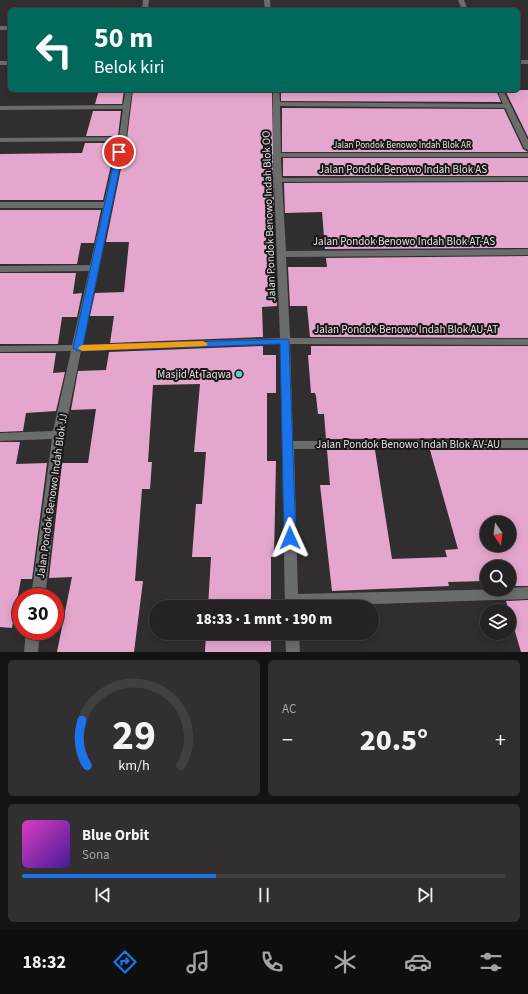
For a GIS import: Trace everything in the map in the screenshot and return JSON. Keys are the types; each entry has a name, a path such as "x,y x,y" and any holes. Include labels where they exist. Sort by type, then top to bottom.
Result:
{"street":[{"path":"78,348 122,139 129,92"},
{"name":"Jalan Pondok Benowo Indah Blok OO","path":"276,92 277,155 285,341"},
{"path":"501,92 528,148"},
{"path":"277,104 507,106"},
{"path":"0,108 126,107"},
{"path":"0,140 122,139"},
{"name":"Jalan Pondok Benowo Indah Blok AR","path":"277,155 528,155"},
{"name":"Jalan Pondok Benowo Indah Blok AS","path":"278,180 528,179"},
{"path":"0,205 108,206"},
{"name":"Jalan Pondok Benowo Indah Blok AT-AS","path":"281,254 528,252"},
{"path":"0,268 94,268"},
{"path":"285,341 292,600"},
{"name":"Jalan Pondok Benowo Indah Blok AU-AT","path":"0,349 285,341 528,342"},
{"name":"Jalan Pondok Benowo Indah Blok JJ","path":"39,588 58,435 78,348"},
{"path":"0,437 58,435"},
{"name":"Jalan Pondok Benowo Indah Blok AV-AU","path":"288,445 528,444"},
{"path":"363,600 528,593"},
{"path":"31,652 32,640"},
{"path":"292,640 293,652"}],"building":[{"path":"520,90 528,90 528,137 506,92 520,92"},
{"path":"98,92 124,92 122,104 95,104"},
{"path":"133,92 272,92 274,213 271,213 277,306 262,307 263,337 110,343 114,316 90,316 95,293 124,292 129,242 106,242 127,139"},
{"path":"281,92 497,92 501,102 281,101"},
{"path":"282,108 504,109 523,149 528,152 282,152"},
{"path":"93,111 121,111 118,136 86,136"},
{"path":"85,143 116,143 103,200 0,200 0,154 82,153"},
{"path":"283,158 528,158 528,176 283,176"},
{"path":"528,182 528,248 325,249 322,212 285,213 284,183"},
{"path":"0,210 101,210 94,243 81,243 77,264 0,264"},
{"path":"528,256 528,338 310,337 307,306 290,306 288,267 327,267 326,258"},
{"path":"0,273 76,273 73,294 82,293 77,317 62,317 58,344 0,344"},
{"path":"263,346 263,355 276,355 276,393 267,393 267,461 276,461 274,557 271,557 271,600 208,600 211,557 192,557 196,504 202,504 206,452 194,452 200,384 153,385 148,462 152,462 150,489 142,489 135,581 143,581 134,652 57,652 59,640 64,640 64,617 72,577 49,578 62,463 88,463 96,409 71,410 78,371 106,370 109,352"},
{"path":"311,346 528,346 528,438 326,439 324,414 318,414 315,393 311,393 308,355 311,355"},
{"path":"0,353 56,353 53,373 65,372 56,411 26,413 23,431 0,432"},
{"path":"0,442 20,442 16,464 47,463 32,579 21,579 19,588 12,588 12,628 0,627"},
{"path":"327,450 375,450 392,559 447,557 445,550 458,549 430,450 528,450 528,586 516,586 516,560 480,560 480,581 448,582 449,586 332,591 320,485 330,485"},
{"path":"528,600 528,652 521,652 516,635 516,604 507,604 506,601"},
{"path":"206,640 271,640 271,652 205,652"}],"slow traffic":[{"path":"82,348 203,344"}],"place":[{"name":"Masjid At Taqwa","path":"239,374"}],"route":[{"path":"119,152 78,348 285,341 290,538"}]}
